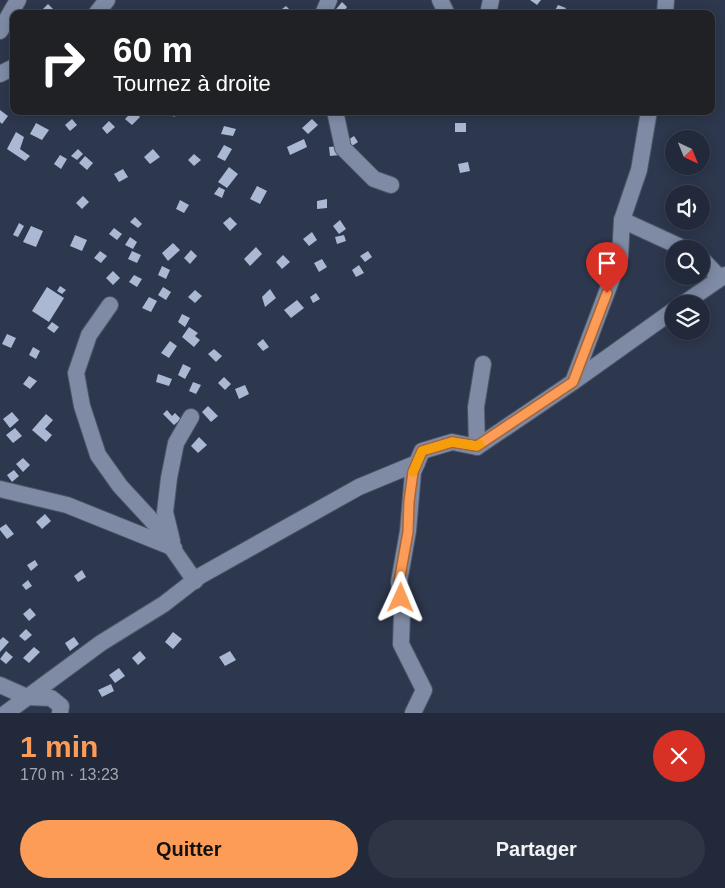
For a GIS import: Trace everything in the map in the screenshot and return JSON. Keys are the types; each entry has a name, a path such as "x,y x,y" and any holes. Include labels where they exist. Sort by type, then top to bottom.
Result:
{"street":[{"path":"99,10 107,0"},
{"path":"0,31 10,14"},
{"path":"336,115 343,148 374,179 391,185"},
{"path":"573,382 620,257 622,220 638,170 648,115"},
{"path":"622,220 665,240"},
{"path":"696,295 722,276 710,266"},
{"path":"110,305 89,335 76,373 82,406 98,455 120,486 156,525 174,548 195,581"},
{"path":"413,713 424,690 401,644 402,614 399,582 408,532 413,472 422,451 452,442 477,446 573,382 665,316"},
{"path":"477,446 476,407 483,364"},
{"path":"174,548 165,512 169,478 176,443 191,417"},
{"path":"6,713 101,643 164,604 195,581 262,540 359,487 417,463"},
{"path":"0,489 67,505 174,548"},
{"path":"0,685 27,697 51,698 61,706 60,713"}],"building":[{"path":"530,0 541,0 537,5"},
{"path":"342,2 347,7 345,10 335,10"},
{"path":"48,4 54,10 42,10"},
{"path":"558,5 566,8 565,10 555,10"},
{"path":"286,6 290,10 281,10"},
{"path":"0,110 8,116 2,124 0,122"},
{"path":"129,115 138,115 140,117 132,125 125,119"},
{"path":"72,119 77,125 70,131 65,125"},
{"path":"312,119 318,125 308,134 302,128"},
{"path":"109,121 115,127 107,134 102,128"},
{"path":"36,123 49,130 42,140 30,134"},
{"path":"455,123 466,123 466,132 455,132"},
{"path":"224,126 236,129 233,136 221,134"},
{"path":"16,132 24,137 20,149 30,156 25,161 7,149"},
{"path":"354,136 358,142 349,148 345,142"},
{"path":"304,139 307,147 290,155 287,147"},
{"path":"224,145 232,149 225,161 217,157"},
{"path":"339,146 340,155 330,156 329,147"},
{"path":"78,149 83,154 77,160 71,156"},
{"path":"153,149 160,157 150,164 144,157"},
{"path":"194,154 201,160 194,166 188,160"},
{"path":"60,155 67,159 61,169 54,164"},
{"path":"85,156 93,163 87,170 79,163"},
{"path":"468,162 470,171 460,173 458,164"},
{"path":"229,167 238,174 227,188 218,182"},
{"path":"123,169 128,177 119,182 114,174"},
{"path":"257,186 267,191 260,204 250,199"},
{"path":"219,187 225,190 222,198 214,194"},
{"path":"83,196 89,202 82,209 76,203"},
{"path":"327,199 327,208 317,209 317,201"},
{"path":"180,200 189,205 184,213 176,209"},
{"path":"135,217 142,224 138,228 130,222"},
{"path":"230,217 237,224 230,231 223,223"},
{"path":"340,220 346,229 339,234 333,226"},
{"path":"19,223 24,226 18,237 13,235"},
{"path":"31,226 43,231 36,247 23,242"},
{"path":"114,228 122,234 117,240 109,234"},
{"path":"312,232 317,240 309,246 303,239"},
{"path":"75,235 87,240 82,251 70,246"},
{"path":"344,235 346,241 337,244 335,237"},
{"path":"130,237 137,242 133,249 125,245"},
{"path":"173,243 180,250 168,261 162,253"},
{"path":"256,247 262,254 250,266 244,259"},
{"path":"191,250 197,256 190,264 184,258"},
{"path":"100,251 107,256 101,263 94,258"},
{"path":"132,251 141,255 137,263 128,259"},
{"path":"368,251 372,257 365,262 360,256"},
{"path":"283,255 290,262 282,269 276,262"},
{"path":"322,259 327,267 319,272 314,263"},
{"path":"359,265 364,273 356,277 352,270"},
{"path":"162,266 170,270 166,279 158,275"},
{"path":"113,271 120,278 113,285 106,278"},
{"path":"134,275 142,279 137,287 129,282"},
{"path":"60,286 66,290 62,294 57,291"},
{"path":"47,287 64,298 49,322 32,311"},
{"path":"163,287 171,292 166,300 158,295"},
{"path":"270,289 276,298 265,307 262,297"},
{"path":"195,290 202,296 195,303 188,297"},
{"path":"316,293 320,299 313,303 310,297"},
{"path":"149,297 157,301 151,312 142,308"},
{"path":"297,300 304,308 291,318 284,310"},
{"path":"182,314 190,318 185,327 178,322"},
{"path":"52,322 59,327 54,333 47,328"},
{"path":"189,327 198,333 195,336 200,340 194,347 182,337"},
{"path":"7,334 16,338 11,348 2,344"},
{"path":"263,339 269,347 263,351 257,344"},
{"path":"170,341 177,346 169,358 161,353"},
{"path":"33,347 40,351 36,359 29,355"},
{"path":"214,349 222,356 216,362 208,354"},
{"path":"183,364 191,368 185,379 178,375"},
{"path":"158,374 172,379 169,386 156,382"},
{"path":"29,376 37,381 30,389 23,384"},
{"path":"224,377 231,384 225,390 218,383"},
{"path":"193,382 201,385 196,394 189,391"},
{"path":"245,385 249,394 239,399 235,389"},
{"path":"208,406 218,416 211,422 202,412"},
{"path":"167,410 172,416 175,413 181,419 174,425 163,414"},
{"path":"12,412 19,420 10,428 3,419"},
{"path":"46,414 53,420 45,429 52,435 46,442 32,430"},
{"path":"15,428 22,436 13,443 6,435"},
{"path":"199,437 207,445 198,453 191,446"},
{"path":"23,458 30,465 23,472 16,464"},
{"path":"14,470 19,476 12,482 7,475"},
{"path":"45,514 51,521 42,529 36,522"},
{"path":"6,524 14,534 7,539 0,530"},
{"path":"35,560 38,565 31,571 27,565"},
{"path":"82,570 86,577 78,582 74,576"},
{"path":"28,580 32,586 26,590 22,585"},
{"path":"30,608 36,615 29,621 23,614"},
{"path":"26,629 32,635 25,641 19,636"},
{"path":"173,632 182,639 173,649 165,642"},
{"path":"3,637 9,642 0,652 0,640"},
{"path":"74,637 79,644 70,651 65,643"},
{"path":"34,647 40,652 29,663 23,658"},
{"path":"6,651 13,657 6,664 0,659"},
{"path":"140,651 146,658 138,665 132,658"},
{"path":"230,651 236,660 225,666 219,657"},
{"path":"119,668 125,676 115,683 109,675"},
{"path":"111,684 114,691 102,697 98,690"}],"slow traffic":[{"path":"413,472 422,451 452,442 477,446 480,444"}],"route":[{"path":"401,598 399,582 408,532 413,472 422,451 452,442 477,446 573,382 607,293"}]}
